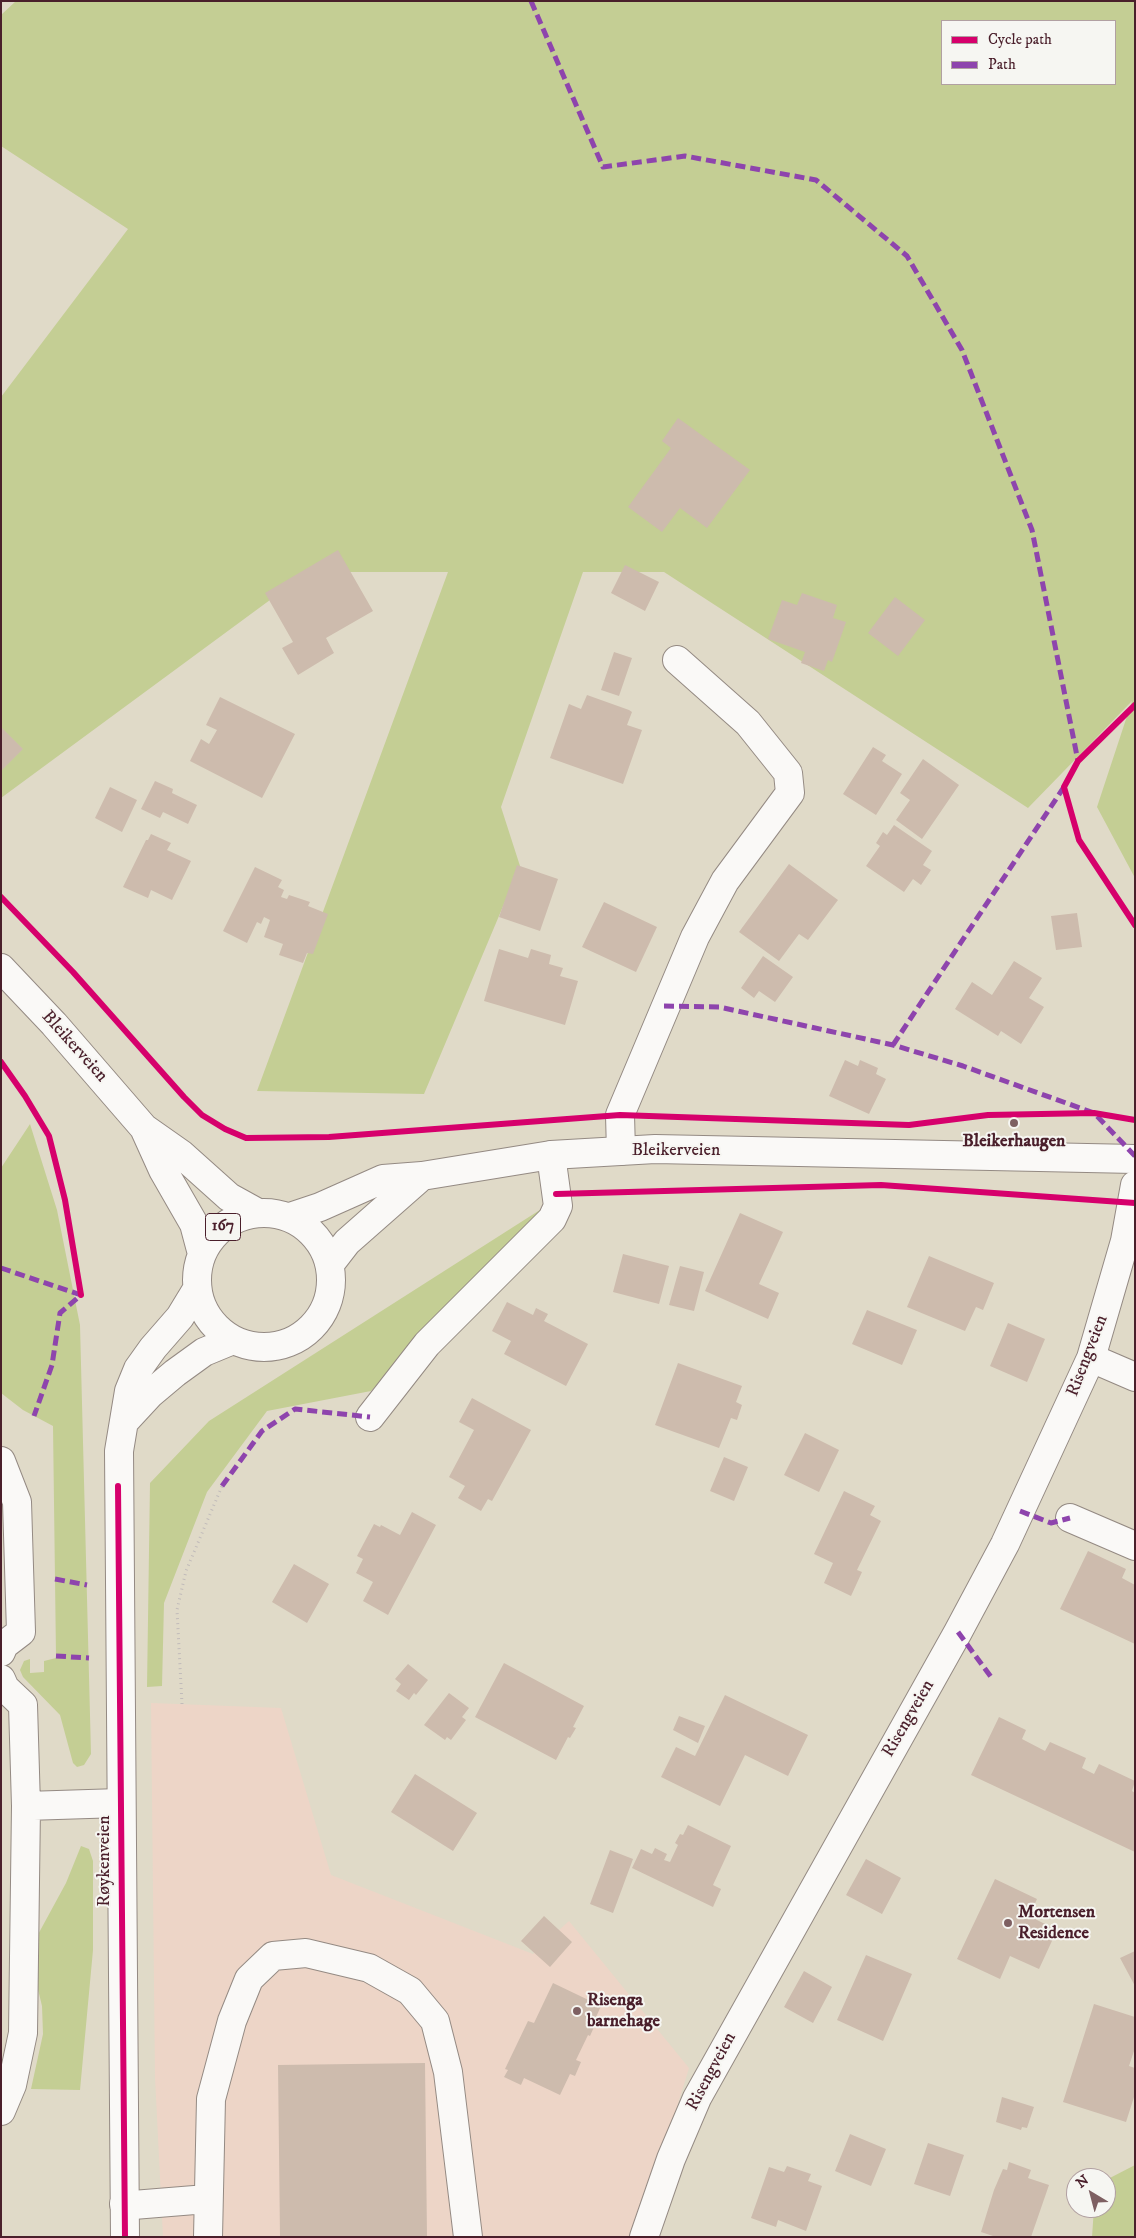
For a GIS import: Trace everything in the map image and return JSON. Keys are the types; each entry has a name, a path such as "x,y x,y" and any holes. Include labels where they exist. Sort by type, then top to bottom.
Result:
{"main road":[{"path":"621,1151 620,1115 695,937 725,881 790,793 788,772 748,723 677,660"},
{"name":"Bleikerveien","path":"1,968 54,1024 144,1128 181,1154 229,1197 258,1213"},
{"name":"Bleikerveien","path":"144,1128 163,1170 194,1224 202,1254"},
{"name":"Bleikerveien","path":"422,1176 552,1155 655,1149 1135,1159"},
{"path":"370,1416 427,1344 552,1219 558,1206 552,1155"},
{"path":"290,1217 320,1207 383,1179 422,1176"},
{"path":"330,1264 347,1242 422,1176"},
{"name":"Risengveien","path":"644,2237 671,2159 697,2098 992,1571 1091,1358 1125,1241 1135,1185"},
{"name":"167","path":"258,1213 274,1213 290,1217 308,1228 322,1244 330,1264 332,1283 328,1302 319,1319 306,1333 289,1343 271,1347 252,1347 233,1340 216,1328 204,1310 197,1289 197,1271 202,1254 211,1238 224,1225 240,1217 258,1213"},
{"name":"Røykenveien","path":"125,2237 118,1451 129,1391 138,1369 153,1348 180,1318 197,1289"},
{"name":"Røykenveien","path":"125,1421 150,1394 174,1373 204,1352 233,1340"},
{"path":"1091,1358 1135,1377"},
{"path":"1,1460 17,1502 21,1632 4,1646 1,1652"},
{"path":"1070,1518 1135,1546"},
{"path":"1,1679 5,1688 23,1705 26,1806 23,2034 12,2085 1,2111"},
{"path":"26,1806 120,1803"},
{"path":"208,2237 207,2199 211,2099 232,2021 249,1979 273,1956 306,1953 369,1968 410,1991 435,2021 448,2072 468,2237"},
{"path":"124,2204 133,2205 207,2199"}],"path":[{"path":"182,1704 177,1610 186,1571 222,1486"}],"shaded area":[{"path":"151,1703 281,1708 331,1875 533,1954 569,1921 689,2068 637,2237 163,2237 155,2077"}],"green space":[{"path":"16,1 1135,1 1135,878 1097,807 1132,701 1028,808 664,572 583,572 501,807 520,866 424,1094 257,1091 448,572 308,572 1,798 1,397 128,229 1,146 1,15"},
{"path":"30,1124 57,1210 80,1325 91,1754 84,1765 77,1767 73,1763 60,1715 23,1677 20,1670 24,1661 30,1659 30,1673 44,1672 44,1661 56,1658 53,1426 23,1410 1,1393 1,1168"},
{"path":"543,1208 371,1391 267,1411 207,1492 164,1603 162,1686 147,1687 150,1483 209,1421"},
{"path":"81,1846 89,1849 93,1861 93,1950 80,2090 31,2089 43,2034 42,2006 35,1977 35,1940 66,1883"},
{"path":"1135,2165 1135,2237 1092,2237 1093,2218 1116,2218 1116,2175"}],"building":[{"path":"678,418 750,470 707,528 680,508 662,532 628,507 671,448 662,441"},
{"path":"338,550 373,611 326,638 334,653 298,675 282,648 293,642 265,593"},
{"path":"625,565 659,582 645,611 611,593"},
{"path":"802,593 837,605 833,618 846,622 832,662 828,660 824,671 801,663 805,652 768,639 782,600 797,605"},
{"path":"895,597 925,620 898,656 868,633"},
{"path":"614,652 632,658 619,696 601,690"},
{"path":"587,695 629,710 632,712 627,725 642,730 623,784 550,758 569,704 581,709"},
{"path":"220,697 295,734 262,798 190,761 201,739 209,744 217,730 206,725"},
{"path":"1,727 23,749 1,771"},
{"path":"873,747 886,755 882,761 902,774 876,815 843,794"},
{"path":"923,759 959,785 922,839 896,820 910,800 900,793"},
{"path":"155,781 173,789 172,793 197,805 188,824 163,812 160,818 141,809"},
{"path":"110,787 137,800 122,832 95,818"},
{"path":"894,825 932,851 923,865 931,870 921,885 913,879 904,892 866,866 880,846 876,843 883,832 887,835"},
{"path":"151,834 171,843 167,850 191,861 172,900 151,890 148,898 123,887 146,840 148,840"},
{"path":"789,864 838,900 808,940 799,934 779,961 739,932"},
{"path":"517,865 558,879 540,931 499,917"},
{"path":"255,867 282,880 278,887 284,890 281,897 287,899 289,895 310,902 308,906 328,914 313,954 307,953 303,963 279,955 283,944 264,937 270,920 264,917 261,924 257,922 247,943 223,931"},
{"path":"604,902 657,927 636,972 582,947"},
{"path":"1077,913 1082,947 1056,950 1051,916"},
{"path":"499,949 528,958 531,949 551,955 549,964 563,968 560,976 578,981 565,1025 484,1001"},
{"path":"763,956 793,977 775,1002 759,991 754,998 741,988"},
{"path":"1014,961 1042,978 1029,998 1044,1007 1021,1044 1001,1031 998,1036 955,1009 972,982 992,995"},
{"path":"845,1060 858,1066 860,1060 878,1068 876,1074 886,1079 869,1114 829,1096"},
{"path":"740,1213 783,1232 759,1284 779,1293 768,1319 705,1291"},
{"path":"623,1254 669,1266 659,1304 613,1292"},
{"path":"929,1256 994,1283 983,1310 976,1307 965,1331 907,1307"},
{"path":"680,1266 704,1272 694,1311 669,1305"},
{"path":"507,1302 533,1315 536,1308 548,1314 544,1321 588,1344 566,1386 504,1354 511,1341 492,1331"},
{"path":"867,1310 917,1330 902,1365 852,1344"},
{"path":"1008,1323 1045,1339 1027,1382 990,1366"},
{"path":"678,1363 742,1386 736,1402 742,1405 737,1420 731,1418 719,1448 655,1425"},
{"path":"472,1398 531,1430 492,1501 488,1499 481,1511 458,1498 465,1486 449,1477 474,1430 459,1422"},
{"path":"805,1433 839,1450 819,1492 784,1475"},
{"path":"724,1457 748,1467 734,1501 710,1491"},
{"path":"844,1491 875,1506 870,1515 881,1521 857,1570 862,1572 851,1596 824,1583 833,1563 814,1554"},
{"path":"412,1512 436,1525 388,1615 363,1601 373,1582 356,1573 363,1559 357,1556 374,1524 380,1527 381,1525 400,1535"},
{"path":"1088,1551 1126,1569 1122,1578 1135,1585 1135,1644 1060,1609"},
{"path":"294,1564 329,1584 307,1623 272,1602"},
{"path":"504,1663 584,1706 573,1727 576,1728 570,1738 568,1737 556,1760 475,1717"},
{"path":"408,1664 428,1680 416,1695 414,1693 409,1700 396,1691 401,1684 395,1679"},
{"path":"449,1693 469,1708 462,1717 466,1720 451,1740 447,1737 445,1740 424,1725"},
{"path":"725,1695 808,1735 788,1776 745,1755 720,1806 661,1777 676,1747 695,1756"},
{"path":"679,1716 705,1726 698,1743 673,1730"},
{"path":"999,1717 1026,1730 1022,1739 1045,1751 1050,1742 1086,1758 1082,1768 1094,1774 1099,1764 1135,1781 1132,1791 1135,1793 1135,1852 971,1775"},
{"path":"415,1774 477,1813 453,1851 391,1812"},
{"path":"688,1825 731,1846 713,1885 721,1889 713,1907 632,1868 641,1849 652,1854 655,1848 667,1854 664,1860 670,1862 678,1845 675,1843 680,1834 683,1835"},
{"path":"610,1850 633,1859 613,1913 590,1904"},
{"path":"866,1859 901,1878 882,1914 846,1895"},
{"name":"Mortensen Residence","path":"995,1879 1037,1899 1029,1916 1057,1930 1039,1969 1010,1956 1000,1979 957,1959"},
{"path":"544,1916 572,1942 550,1967 521,1941"},
{"path":"1135,1951 1135,1986 1120,1958"},
{"path":"866,1955 912,1974 883,2041 837,2020"},
{"path":"804,1971 832,1987 813,2023 784,2007"},
{"path":"553,1983 601,2006 592,2026 594,2027 590,2036 588,2035 576,2060 581,2062 575,2076 570,2074 560,2095 524,2078 521,2085 504,2077 508,2070 505,2069 528,2021 534,2023"},
{"path":"1094,2004 1135,2017 1135,2048 1129,2066 1135,2068 1135,2094 1126,2122 1063,2102"},
{"path":"425,2063 427,2237 280,2237 278,2065"},
{"path":"1002,2097 1034,2107 1027,2128 1022,2127 1021,2130 996,2122"},
{"path":"850,2134 886,2149 871,2186 835,2171"},
{"path":"928,2143 964,2155 950,2196 914,2184"},
{"path":"1009,2162 1031,2170 1028,2178 1049,2185 1031,2237 996,2237 981,2232 994,2190 1003,2169 1007,2170"},
{"path":"787,2166 811,2174 808,2181 822,2186 806,2231 778,2220 776,2227 751,2218 769,2167 784,2172"}],"marked path":[{"path":"531,1 603,167 685,156 816,180 907,256 962,350 1032,530 1078,761"},
{"path":"893,1045 1064,787"},
{"path":"664,1006 719,1007 893,1045 963,1066 1094,1113 1135,1156"},
{"path":"1,1268 81,1295 60,1313 52,1365 34,1416"},
{"path":"222,1486 262,1431 295,1409 370,1417"},
{"path":"1020,1511 1051,1523 1070,1518"},
{"path":"55,1579 87,1585"},
{"path":"958,1632 991,1677"},
{"path":"56,1656 89,1658"}],"cycle path":[{"path":"1135,705 1078,761 1064,787 1079,840 1135,925"},
{"path":"1,897 73,972 202,1115 225,1129 246,1138 329,1137 620,1115 909,1125 988,1115 1094,1113 1135,1120"},
{"path":"1,1062 25,1096 49,1136 65,1200 81,1295"},
{"path":"556,1194 881,1185 1135,1203"},
{"path":"118,1486 125,2237"}],"place":[{"name":"Bleikerhaugen","path":"1014,1123"},
{"name":"Mortensen Residence","path":"1008,1923"},
{"name":"Risenga barnehage","path":"577,2011"}]}
